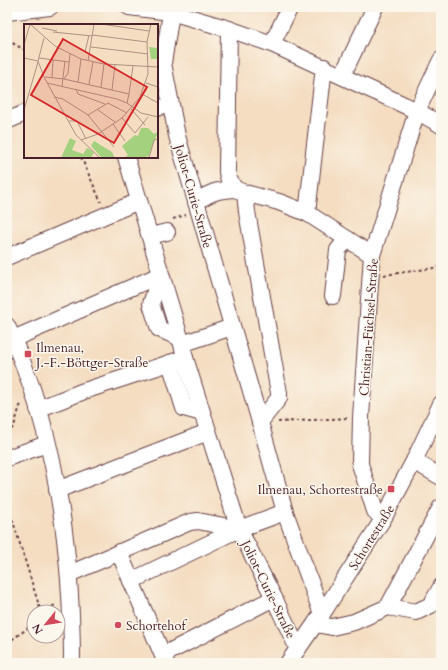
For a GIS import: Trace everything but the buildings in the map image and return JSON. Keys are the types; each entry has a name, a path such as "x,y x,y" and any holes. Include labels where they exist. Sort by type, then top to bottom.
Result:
{"street":[{"path":"7,12 50,7"},
{"path":"129,7 171,9 193,12 229,29 272,44 324,67 441,125"},
{"path":"272,44 290,7"},
{"path":"342,76 375,7"},
{"name":"Joliot-Curie-Straße","path":"171,9 160,63 177,136 285,512 319,618"},
{"path":"229,29 227,172 229,180 240,191 247,212 280,393 279,398 260,422"},
{"name":"Christian-Füchsel-Straße","path":"383,520 375,512 360,464 361,417 372,255 417,112 441,60"},
{"path":"308,213 324,67"},
{"path":"7,121 24,113"},
{"name":"Joliot-Curie-Straße","path":"126,158 150,236 179,350 202,413 239,529 298,649"},
{"path":"196,202 208,193 221,190 240,191 279,202 308,213 372,255"},
{"path":"7,257 139,201"},
{"path":"150,236 167,232"},
{"path":"333,296 338,250 347,239"},
{"path":"72,663 69,574 57,490 36,402 10,333 160,275"},
{"path":"36,402 84,391 232,327"},
{"name":"Joliot-Curie-Straße","path":"179,350 180,396 184,408 202,413"},
{"name":"Schortestraße","path":"288,663 383,520 414,461 441,404"},
{"path":"57,490 208,432"},
{"path":"7,458 47,444"},
{"path":"414,461 441,477"},
{"path":"388,607 441,507"},
{"name":"Joliot-Curie-Straße","path":"131,581 239,529 285,512"},
{"path":"69,574 190,522 198,521 239,529"},
{"path":"119,552 164,659 274,598"},
{"path":"319,618 321,625 332,627 354,622 388,607 416,612 430,604 441,587"}],"path":[{"path":"7,33 8,39 24,49"},
{"path":"81,158 107,214"},
{"path":"370,277 441,267"},
{"path":"7,434 14,426 20,406 36,402"},
{"path":"260,422 361,417"},
{"path":"7,502 39,604"},
{"path":"7,643 26,630"}],"place":[{"name":"Ilmenau, J.-F.-Böttger-Straße","path":"28,354"},
{"name":"Ilmenau, Schortestraße","path":"391,489"},
{"name":"Schortehof","path":"118,625"}]}
